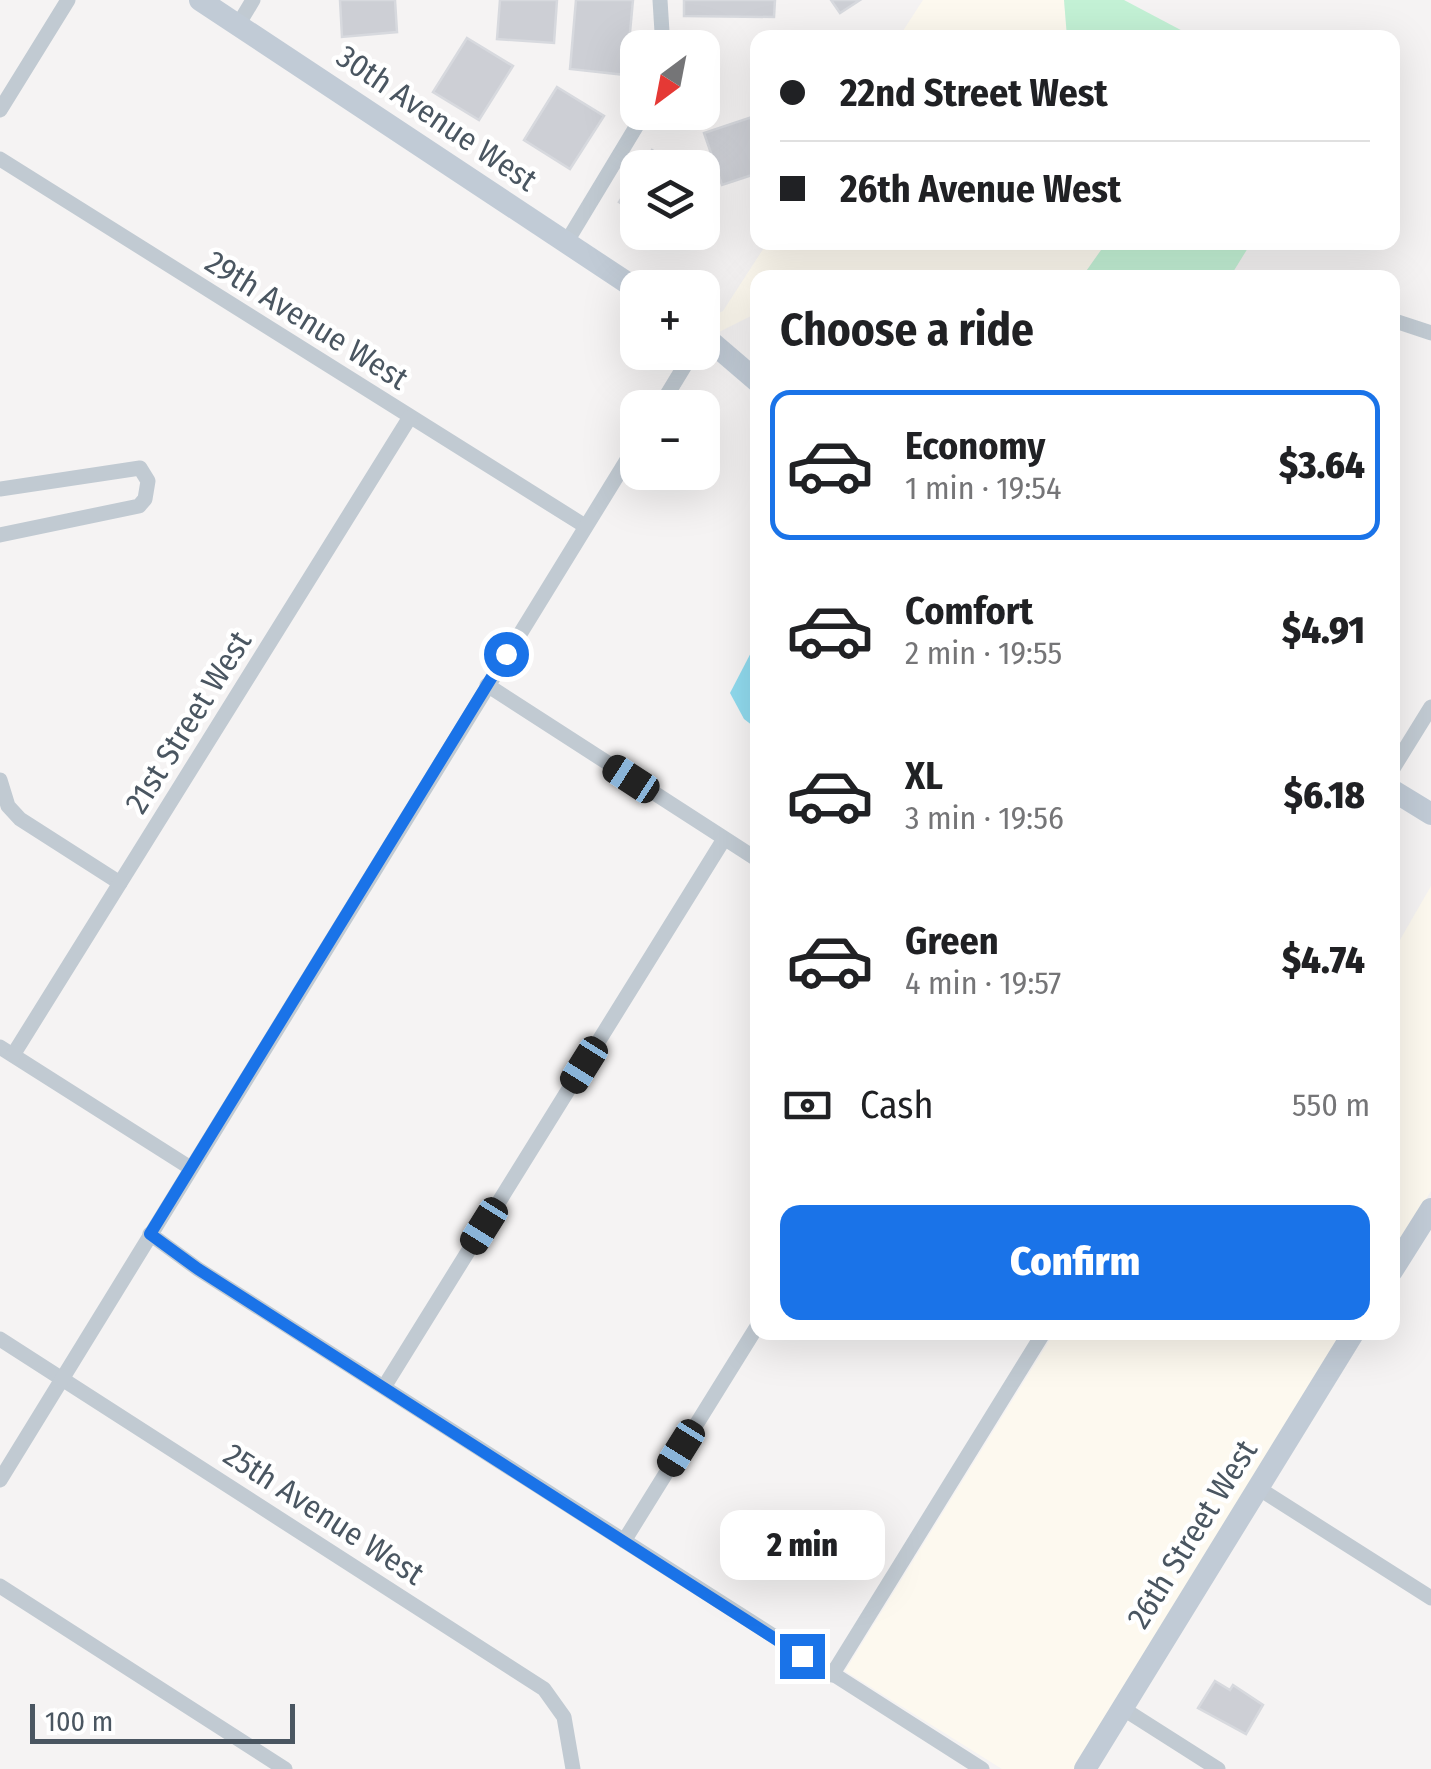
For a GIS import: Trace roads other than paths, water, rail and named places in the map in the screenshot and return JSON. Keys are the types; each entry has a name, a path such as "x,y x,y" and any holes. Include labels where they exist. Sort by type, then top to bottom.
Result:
{"street":[{"path":"0,110 68,0"},
{"name":"30th Avenue West","path":"200,0 620,278"},
{"path":"238,25 253,0"},
{"path":"660,0 662,30"},
{"path":"566,243 634,130"},
{"name":"29th Avenue West","path":"0,159 585,526"},
{"path":"1400,323 1431,333"},
{"path":"720,350 750,375"},
{"name":"21st Street West","path":"6,1051 120,883 410,418"},
{"path":"0,490 140,468 148,481 145,499 138,506 0,536"},
{"path":"0,1480 620,471"},
{"path":"487,685 750,855"},
{"path":"1400,757 1431,708"},
{"path":"0,780 8,806 20,819 120,883"},
{"path":"1400,795 1431,814"},
{"path":"384,1388 724,839"},
{"path":"6,1051 190,1168"},
{"path":"1400,1258 1431,1209"},
{"path":"150,1234 982,1769"},
{"path":"624,1541 750,1338"},
{"name":"25th Avenue West","path":"0,1339 544,1688 564,1717 573,1769"},
{"path":"832,1675 1039,1340"},
{"name":"26th Street West","path":"1085,1769 1349,1340"},
{"path":"1258,1488 1431,1598"},
{"path":"0,1586 285,1769"},
{"path":"1122,1708 1218,1769"}],"water":[{"path":"750,654 750,724 730,693"}]}
